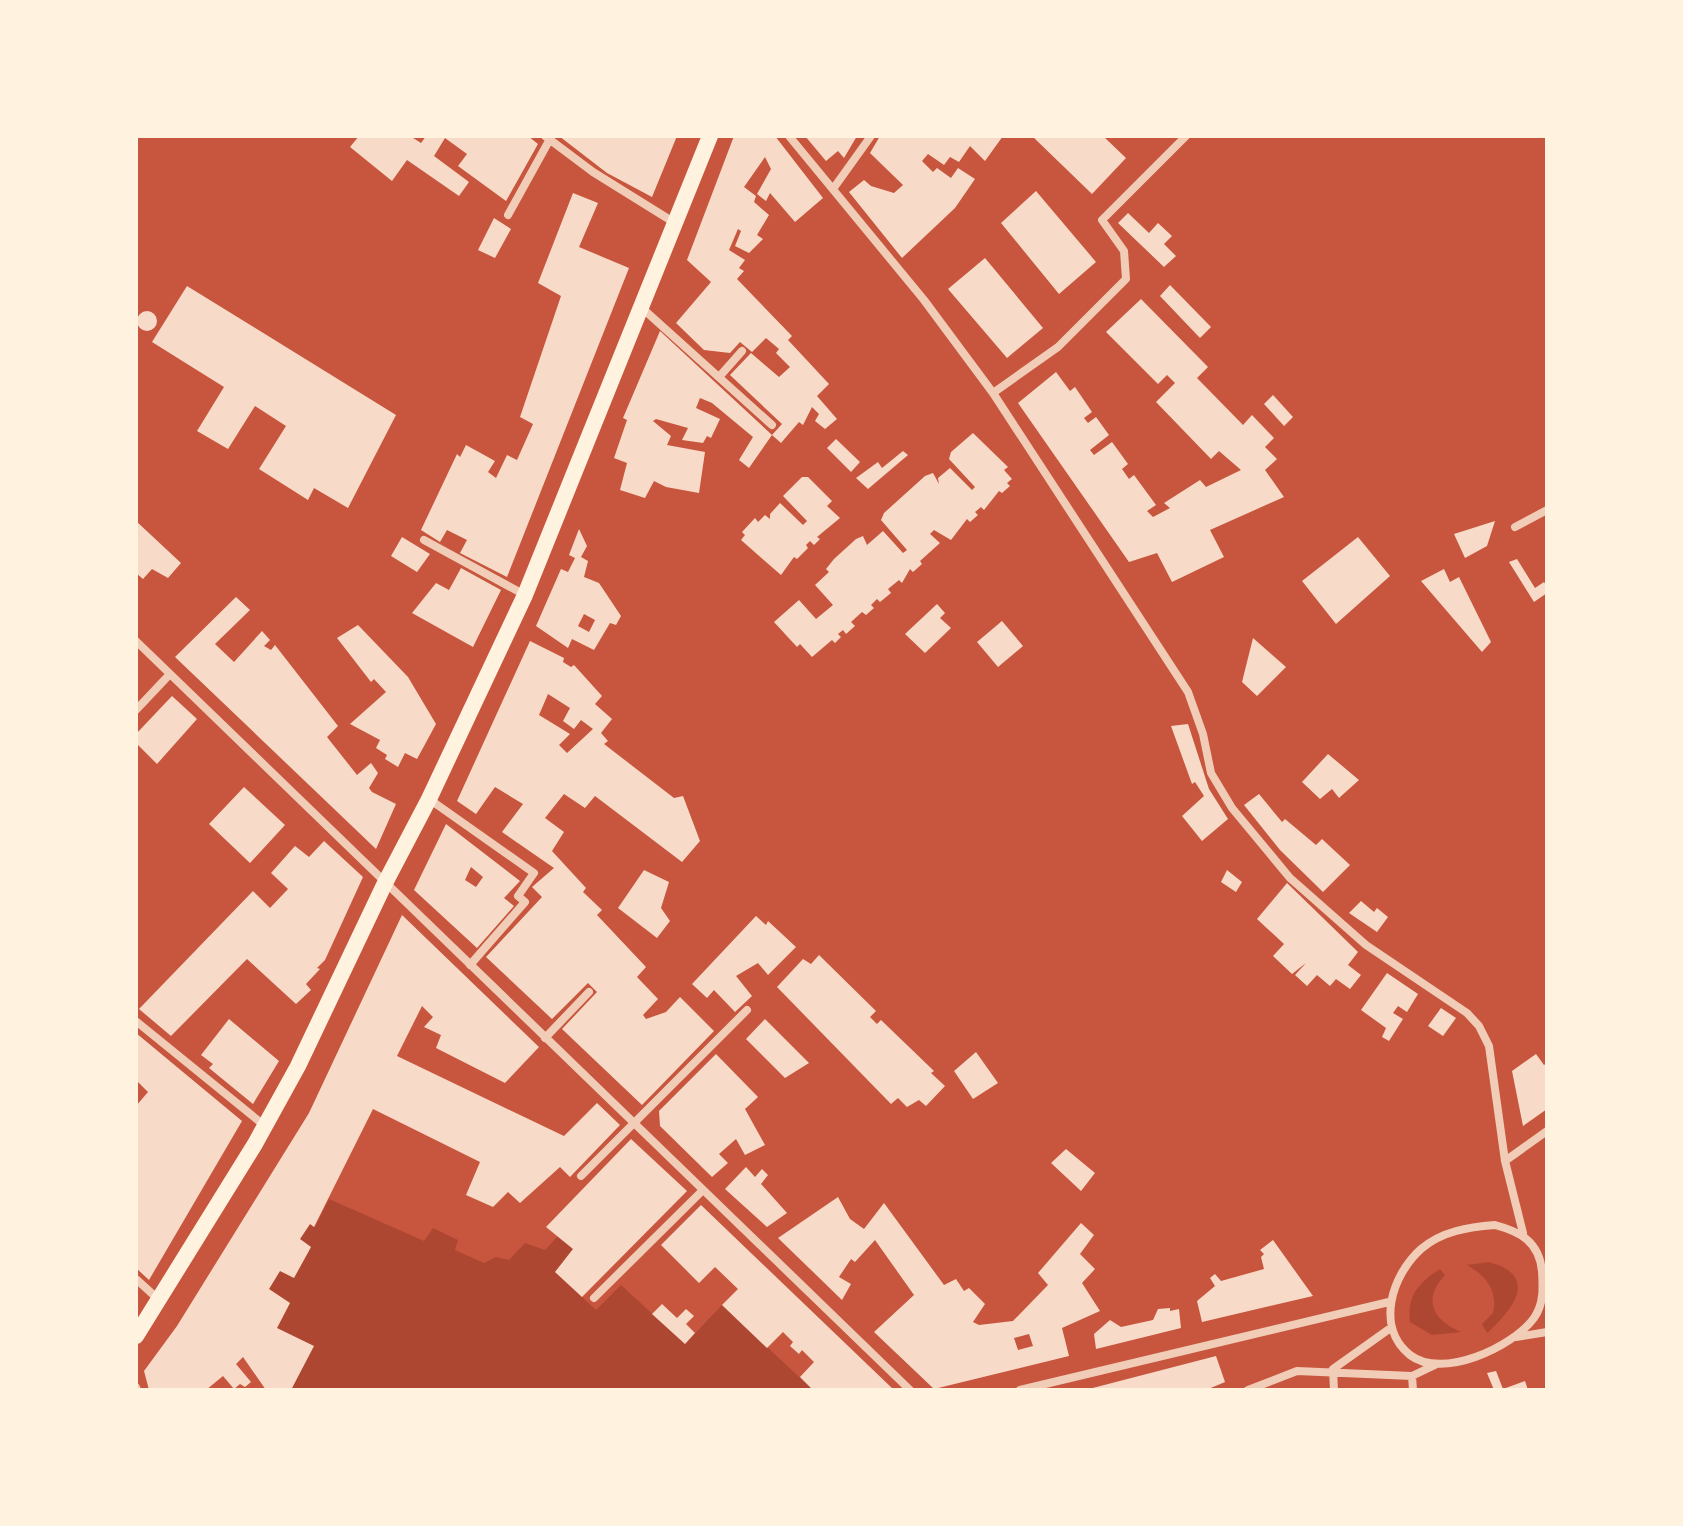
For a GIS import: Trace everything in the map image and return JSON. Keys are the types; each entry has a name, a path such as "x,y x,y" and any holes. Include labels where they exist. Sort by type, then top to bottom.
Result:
{"main road":[{"path":"136,1336 265,1126 298,1066 385,883 429,799 525,595 710,136"}],"street":[{"path":"789,136 924,300 993,393 1188,692 1203,734 1211,773 1232,808 1290,878 1329,915 1411,977 1467,1013 1479,1026 1489,1046 1505,1161 1523,1233 1541,1257 1545,1293 1535,1316 1515,1337 1480,1357 1438,1364 1412,1376 1333,1370 1297,1371 1248,1390"},
{"path":"833,189 871,136"},
{"path":"993,393 1058,347 1126,279 1124,251 1102,220 1186,136"},
{"path":"508,215 548,138 593,172 675,223"},
{"path":"642,308 772,425"},
{"path":"719,377 742,351"},
{"path":"1515,527 1547,510"},
{"path":"424,540 525,595"},
{"path":"136,641 910,1390"},
{"path":"136,710 170,674"},
{"path":"429,799 534,873 518,896 525,902 470,965"},
{"path":"545,1038 589,992"},
{"path":"581,1176 747,1010"},
{"path":"137,1022 265,1126"},
{"path":"1505,1161 1547,1131"},
{"path":"594,1298 703,1190"},
{"path":"1438,1364 1415,1359 1399,1347 1392,1327 1389,1302 1400,1279 1422,1249 1461,1228 1495,1225 1523,1233"},
{"path":"136,1279 159,1299"},
{"path":"1020,1390 1389,1302"},
{"path":"1333,1370 1392,1327"},
{"path":"1515,1337 1547,1332"},
{"path":"1333,1370 1334,1390"},
{"path":"1412,1376 1413,1390"}],"shaded area":[{"path":"329,1199 424,1241 433,1228 458,1240 455,1250 484,1263 496,1257 509,1260 525,1243 545,1250 558,1236 573,1249 555,1272 596,1310 621,1285 685,1344 722,1305 813,1390 291,1390 313,1347 277,1328 290,1303 269,1289 280,1271 294,1277 311,1248 300,1239 310,1224 315,1227"},
{"path":"1489,1262 1505,1268 1518,1284 1513,1304 1487,1333 1482,1324 1493,1313 1494,1297 1485,1279 1467,1265"},
{"path":"1440,1269 1445,1275 1434,1293 1434,1308 1443,1322 1461,1332 1432,1335 1410,1322 1410,1305 1420,1285"}],"building":[{"path":"359,136 410,136 421,143 426,136 528,136 538,144 506,201 458,166 467,154 445,138 434,156 469,182 459,196 407,160 392,181 350,147"},
{"path":"559,136 677,136 652,197 607,173"},
{"path":"734,136 775,136 823,198 795,222 770,193 766,201 757,194 771,169 765,157 744,187 756,196 754,202 769,215 757,235 763,239 749,253 735,246 741,231 738,229 729,250 745,260 739,268 744,271 737,279 792,336 788,340 829,384 817,396 837,419 825,429 815,421 819,414 812,407 803,425 799,422 781,443 772,435 782,424 730,375 751,353 779,377 790,367 776,353 779,349 766,338 752,352 740,342 730,353 704,350 676,323 711,282 687,260"},
{"path":"805,136 857,136 844,158 838,151 826,161"},
{"path":"880,136 1003,136 985,161 970,146 959,162 950,157 944,165 928,154 922,161 933,172 937,168 951,178 958,168 975,179 955,208 902,258 849,192 864,180 871,186 894,193 903,185 870,153"},
{"path":"1032,136 1103,136 1126,158 1092,194"},
{"path":"1036,191 1096,262 1059,294 1001,223"},
{"path":"573,193 598,203 579,247 629,268 507,577 460,553 467,540 447,530 440,542 421,530 457,454 460,457 466,445 495,461 488,472 496,478 507,455 517,460 533,424 520,417 561,296 538,283"},
{"path":"1128,213 1149,233 1158,223 1172,236 1164,244 1176,256 1164,267 1118,223"},
{"path":"494,218 511,229 495,258 478,250"},
{"path":"985,258 1043,328 1007,358 948,289"},
{"path":"1170,285 1211,327 1200,338 1160,296"},
{"path":"187,286 396,415 348,508 314,488 308,500 259,469 286,426 255,406 228,449 197,431 224,387 152,342"},
{"path":"1141,299 1208,367 1197,378 1243,425 1252,415 1274,438 1265,447 1277,459 1265,470 1284,497 1210,530 1224,557 1172,582 1157,553 1129,562 1018,403 1056,372 1070,391 1075,387 1092,412 1084,418 1088,423 1096,417 1109,435 1090,450 1094,455 1112,442 1128,464 1122,469 1129,479 1134,475 1156,505 1147,511 1153,517 1170,508 1164,503 1200,480 1206,487 1241,470 1219,451 1211,459 1156,402 1175,383 1167,375 1158,384 1106,332"},
{"path":"147,311 154,314 157,321 154,328 147,331 140,328 137,321 140,314"},
{"path":"660,331 772,435 749,468 739,460 753,437 712,403 700,398 696,408 720,419 711,438 707,436 703,443 682,440 688,428 656,419 653,421 671,436 667,445 705,452 699,493 666,487 654,481 645,498 620,490 627,463 614,458 627,420 623,418"},
{"path":"1273,395 1293,417 1284,426 1264,404"},
{"path":"973,433 1008,467 1004,470 1012,479 1007,483 1010,486 1002,493 999,491 984,510 981,507 975,512 978,515 970,522 967,519 951,540 934,530 930,534 940,543 920,561 922,564 913,572 910,569 902,583 899,580 888,589 891,593 880,602 877,599 871,605 874,608 866,615 862,612 851,622 855,626 846,634 843,630 838,634 841,637 835,643 832,640 812,657 800,644 797,647 774,622 799,600 816,619 833,605 815,585 829,572 826,569 834,559 856,539 863,536 867,545 883,531 903,553 907,550 881,520 884,513 925,476 933,473 939,484 938,478 950,468 972,490 975,487 949,459 951,452"},
{"path":"836,439 860,462 851,472 827,448"},
{"path":"903,451 908,455 868,489 856,478 878,462 882,468"},
{"path":"802,477 808,477 832,501 827,506 840,518 817,537 820,539 814,545 810,541 806,545 808,548 797,559 794,557 781,575 741,540 745,535 742,532 755,518 758,522 765,515 770,519 770,514 780,503 803,525 807,521 783,496"},
{"path":"136,521 181,563 168,578 152,569 143,579 136,573"},
{"path":"1495,521 1487,546 1465,558 1454,534"},
{"path":"579,529 587,546 581,557 588,561 584,577 599,583 621,616 616,625 610,623 594,650 572,639 568,648 536,626 561,569 568,572 575,558 569,555","holes":["584,614 595,620 589,632 578,626"]},
{"path":"402,537 430,554 417,572 391,556"},
{"path":"1358,537 1390,576 1336,624 1302,581"},
{"path":"1517,559 1535,588 1544,582 1547,587 1547,593 1534,602 1509,562"},
{"path":"461,568 501,590 473,647 412,613 436,583 449,590"},
{"path":"1444,569 1450,582 1459,577 1491,642 1482,652 1421,581"},
{"path":"236,597 250,610 215,644 234,662 262,631 270,640 264,646 271,650 275,645 338,726 327,737 357,775 371,763 378,773 369,788 396,804 376,849 175,657"},
{"path":"937,604 945,613 940,618 951,628 925,653 905,634"},
{"path":"1002,621 1023,646 998,667 977,642"},
{"path":"358,625 408,677 436,724 417,759 405,753 398,767 385,759 387,755 376,748 380,740 350,724 386,692 374,679 371,682 337,638"},
{"path":"1253,638 1286,667 1257,696 1242,682"},
{"path":"530,641 564,658 563,662 571,667 574,665 602,696 595,704 612,719 601,733 608,741 604,744 674,798 683,796 700,841 682,862 595,796 585,808 564,794 545,818 564,832 552,851 586,888 583,892 602,910 597,915 646,967 637,977 658,999 643,1015 646,1019 666,1012 680,997 714,1031 642,1105 562,1029 597,992 588,983 552,1019 486,957 542,897 532,887 554,868 502,832 523,804 495,787 476,814 457,801","holes":["548,694 570,708 563,721 574,729 581,720 593,729 567,753 559,745 570,734 539,715"]},
{"path":"172,696 197,719 157,764 136,743 136,734"},
{"path":"1188,724 1209,789 1228,819 1202,841 1182,816 1204,796 1195,782 1192,784 1171,726"},
{"path":"1328,754 1359,780 1339,798 1332,789 1320,799 1302,782"},
{"path":"244,787 285,825 250,863 209,824"},
{"path":"1259,794 1282,822 1285,819 1316,845 1322,839 1350,865 1323,892 1280,850 1244,805"},
{"path":"446,824 520,881 504,898 514,906 477,948 414,890","holes":["471,867 483,877 476,887 465,880"]},
{"path":"324,841 363,877 325,960 306,984 311,990 296,1004 247,959 171,1036 139,1009 253,891 270,908 288,889 271,873 295,846 309,857"},
{"path":"644,870 669,882 661,908 670,921 657,938 618,908"},
{"path":"1227,870 1242,882 1236,892 1221,882"},
{"path":"1287,883 1358,952 1348,965 1361,975 1350,989 1336,979 1330,986 1317,975 1307,986 1295,975 1306,963 1292,974 1273,956 1284,944 1257,919"},
{"path":"1361,901 1374,912 1377,908 1388,917 1377,932 1349,913"},
{"path":"402,915 539,1047 505,1083 436,1048 441,1035 424,1027 433,1017 422,1006 397,1056 564,1136 597,1103 620,1125 570,1177 560,1167 520,1203 508,1192 493,1207 466,1195 480,1162 373,1109 314,1227 310,1224 300,1239 311,1247 294,1278 280,1271 269,1289 290,1303 277,1328 314,1346 291,1390 266,1390 243,1357 236,1364 251,1382 245,1387 240,1384 234,1389 223,1376 206,1390 149,1390 144,1371 177,1326 309,1113"},
{"path":"756,916 766,925 768,921 796,947 768,975 758,963 736,976 752,996 735,1012 714,990 707,998 692,984"},
{"path":"819,955 876,1011 870,1017 877,1024 881,1020 934,1071 931,1073 945,1086 926,1106 919,1100 907,1107 898,1098 891,1104 777,987 803,959 811,964"},
{"path":"1387,973 1418,994 1407,1012 1398,1006 1393,1013 1403,1019 1389,1041 1382,1037 1386,1028 1361,1010"},
{"path":"1441,1008 1456,1018 1443,1036 1428,1026"},
{"path":"229,1019 279,1061 253,1104 209,1068 213,1064 201,1055"},
{"path":"765,1019 809,1063 785,1078 746,1039"},
{"path":"136,1033 242,1121 149,1280 136,1268 136,1106 148,1092 136,1080"},
{"path":"976,1052 998,1083 973,1099 954,1071"},
{"path":"716,1054 758,1097 745,1109 765,1145 745,1155 736,1139 719,1154 728,1163 712,1177 660,1126 659,1111"},
{"path":"1536,1054 1544,1065 1547,1063 1547,1109 1523,1126 1512,1071"},
{"path":"631,1139 687,1191 582,1297 555,1272 573,1249 546,1227"},
{"path":"1066,1149 1095,1173 1081,1191 1051,1163"},
{"path":"746,1167 755,1177 762,1169 768,1175 761,1184 787,1213 767,1227 725,1189"},
{"path":"838,1197 850,1219 864,1229 884,1203 944,1285 956,1279 964,1291 969,1288 985,1304 973,1322 979,1325 1013,1321 1048,1285 1038,1273 1081,1223 1094,1235 1080,1254 1095,1269 1082,1283 1100,1311 1062,1328 1069,1356 934,1389 874,1332 914,1295 875,1240 855,1262 851,1259 839,1277 851,1284 842,1300 778,1238","holes":["1029,1334 1033,1346 1018,1350 1014,1338"]},
{"path":"701,1205 894,1390 813,1390 800,1377 814,1362 802,1350 799,1354 790,1346 793,1342 783,1332 767,1348 722,1305 738,1289 715,1267 699,1283 661,1245"},
{"path":"1273,1240 1313,1296 1202,1322 1197,1301 1215,1286 1210,1278 1215,1274 1221,1281 1264,1269 1261,1257 1264,1254 1260,1250"},
{"path":"662,1304 677,1318 686,1309 694,1316 686,1324 695,1333 685,1344 652,1314"},
{"path":"1170,1308 1170,1311 1179,1309 1181,1328 1096,1349 1094,1334 1110,1320 1121,1327 1153,1320 1158,1309"},
{"path":"1216,1356 1225,1382 1206,1390 1085,1390"},
{"path":"1496,1371 1503,1389 1525,1381 1528,1390 1494,1390 1487,1373"}]}
